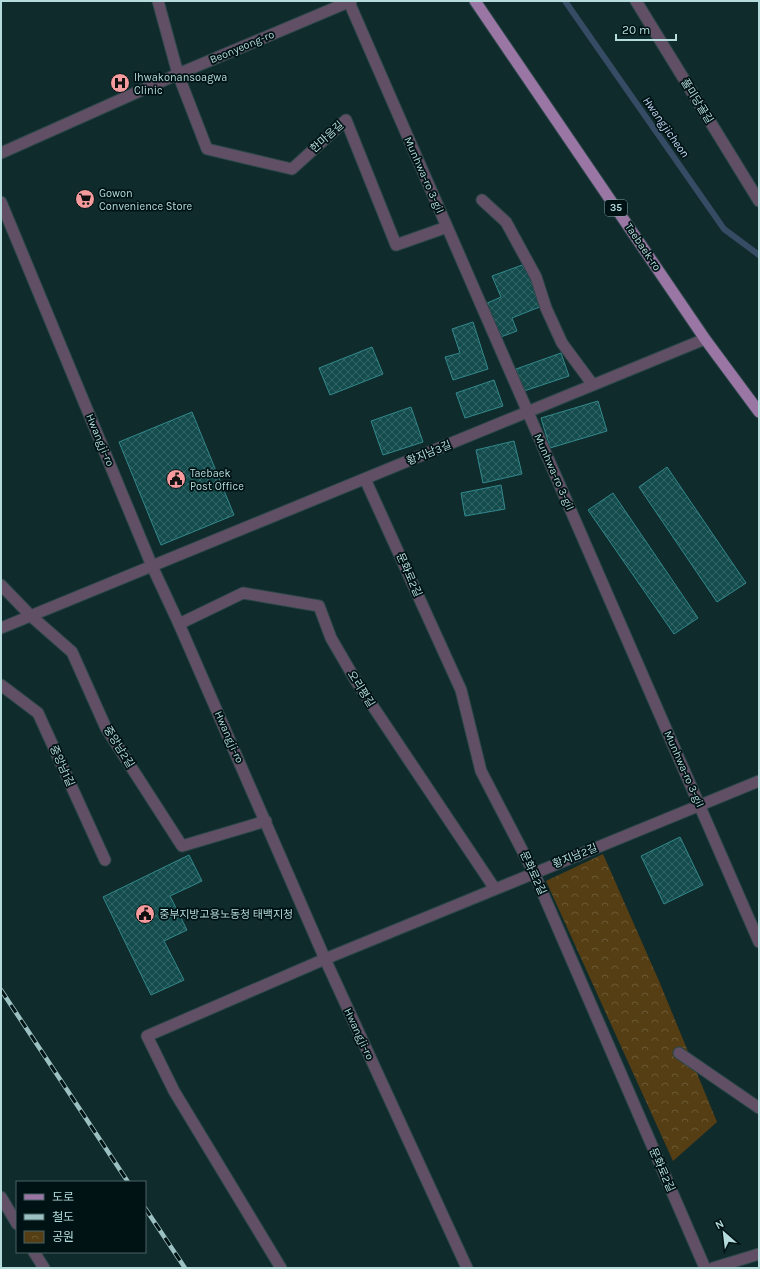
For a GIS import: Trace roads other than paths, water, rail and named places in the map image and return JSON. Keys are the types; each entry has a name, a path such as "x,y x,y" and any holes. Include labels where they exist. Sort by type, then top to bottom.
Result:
{"main road":[{"name":"Taebaek-ro","path":"475,1 705,339 759,412"}],"street":[{"path":"158,1 178,74"},
{"name":"풀미당골길","path":"636,1 759,201"},
{"name":"Beonyeong-ro","path":"1,153 178,74 350,2"},
{"name":"Munhwa-ro 3-gil","path":"350,2 759,942"},
{"name":"한마음길","path":"178,74 207,149 292,169 346,120 396,245 447,227"},
{"path":"482,200 506,222 536,277 546,308 562,343 593,385"},
{"name":"Hwangji-ro","path":"1,202 152,566 266,821 325,959 467,1268"},
{"name":"황지남3길","path":"1,628 705,339"},
{"name":"문화로2길","path":"365,479 461,690 481,771 534,873 705,1268"},
{"name":"중앙남2길","path":"1,584 31,616 72,652 106,728 182,846 266,821"},
{"name":"오리평길","path":"179,624 242,593 318,606 331,638 356,681 495,889"},
{"name":"중앙남1길","path":"1,685 38,713 105,860"},
{"name":"황지남2길","path":"281,1268 174,1091 147,1036 325,959 759,781"},
{"path":"679,1053 759,1108"},
{"path":"1,1197 16,1222"},
{"path":"35,1253 44,1268"},
{"path":"713,1268 759,1254"}],"waterway":[{"name":"Hwangjicheon","path":"565,1 724,229 759,255"}],"railway":[{"path":"1,990 127,1181"},
{"path":"146,1210 185,1268"}],"place":[{"name":"Ihwakonansoagwa Clinic","path":"120,83"},
{"name":"Gowon Convenience Store","path":"85,199"},
{"name":"Taebaek Post Office","path":"176,479"},
{"name":"중부지방고용노동청 태백지청","path":"145,914"}]}
